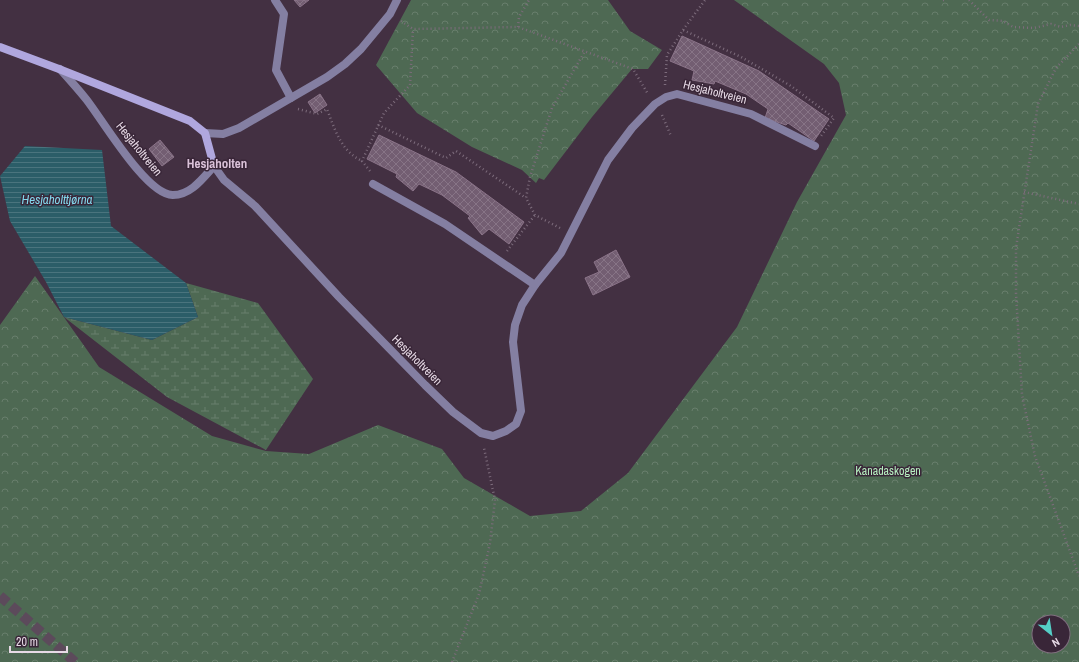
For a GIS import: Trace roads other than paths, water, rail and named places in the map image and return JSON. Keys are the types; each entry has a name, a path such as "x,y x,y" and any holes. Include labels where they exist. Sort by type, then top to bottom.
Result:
{"main road":[{"name":"Hesjaholtveien","path":"0,47 59,68 190,121 205,133 214,166"}],"street":[{"path":"275,0 284,14 276,70 291,98"},
{"path":"205,133 223,134 239,128 291,98 344,64 361,49 390,14 398,0"},
{"name":"Hesjaholtveien","path":"59,68 86,99 140,173 159,191 172,196 187,192 199,183 214,166 224,180 255,206 339,297 431,391 453,412 481,434 493,436 506,431 516,424 521,411 513,342 515,325 522,304 535,285 561,253 608,160 632,128 655,104 666,97 677,94 750,114 815,146"},
{"path":"373,184 445,224 535,285"}],"water":[{"name":"Hesjaholttjørna","path":"25,146 102,150 111,226 186,283 198,317 152,340 64,317 46,282 10,221 0,176"}],"tunnel":[{"path":"0,596 75,662"}],"district":[{"name":"Hesjaholten","path":"217,163"}],"park label":[{"name":"Kanadaskogen","path":"888,471"}]}
